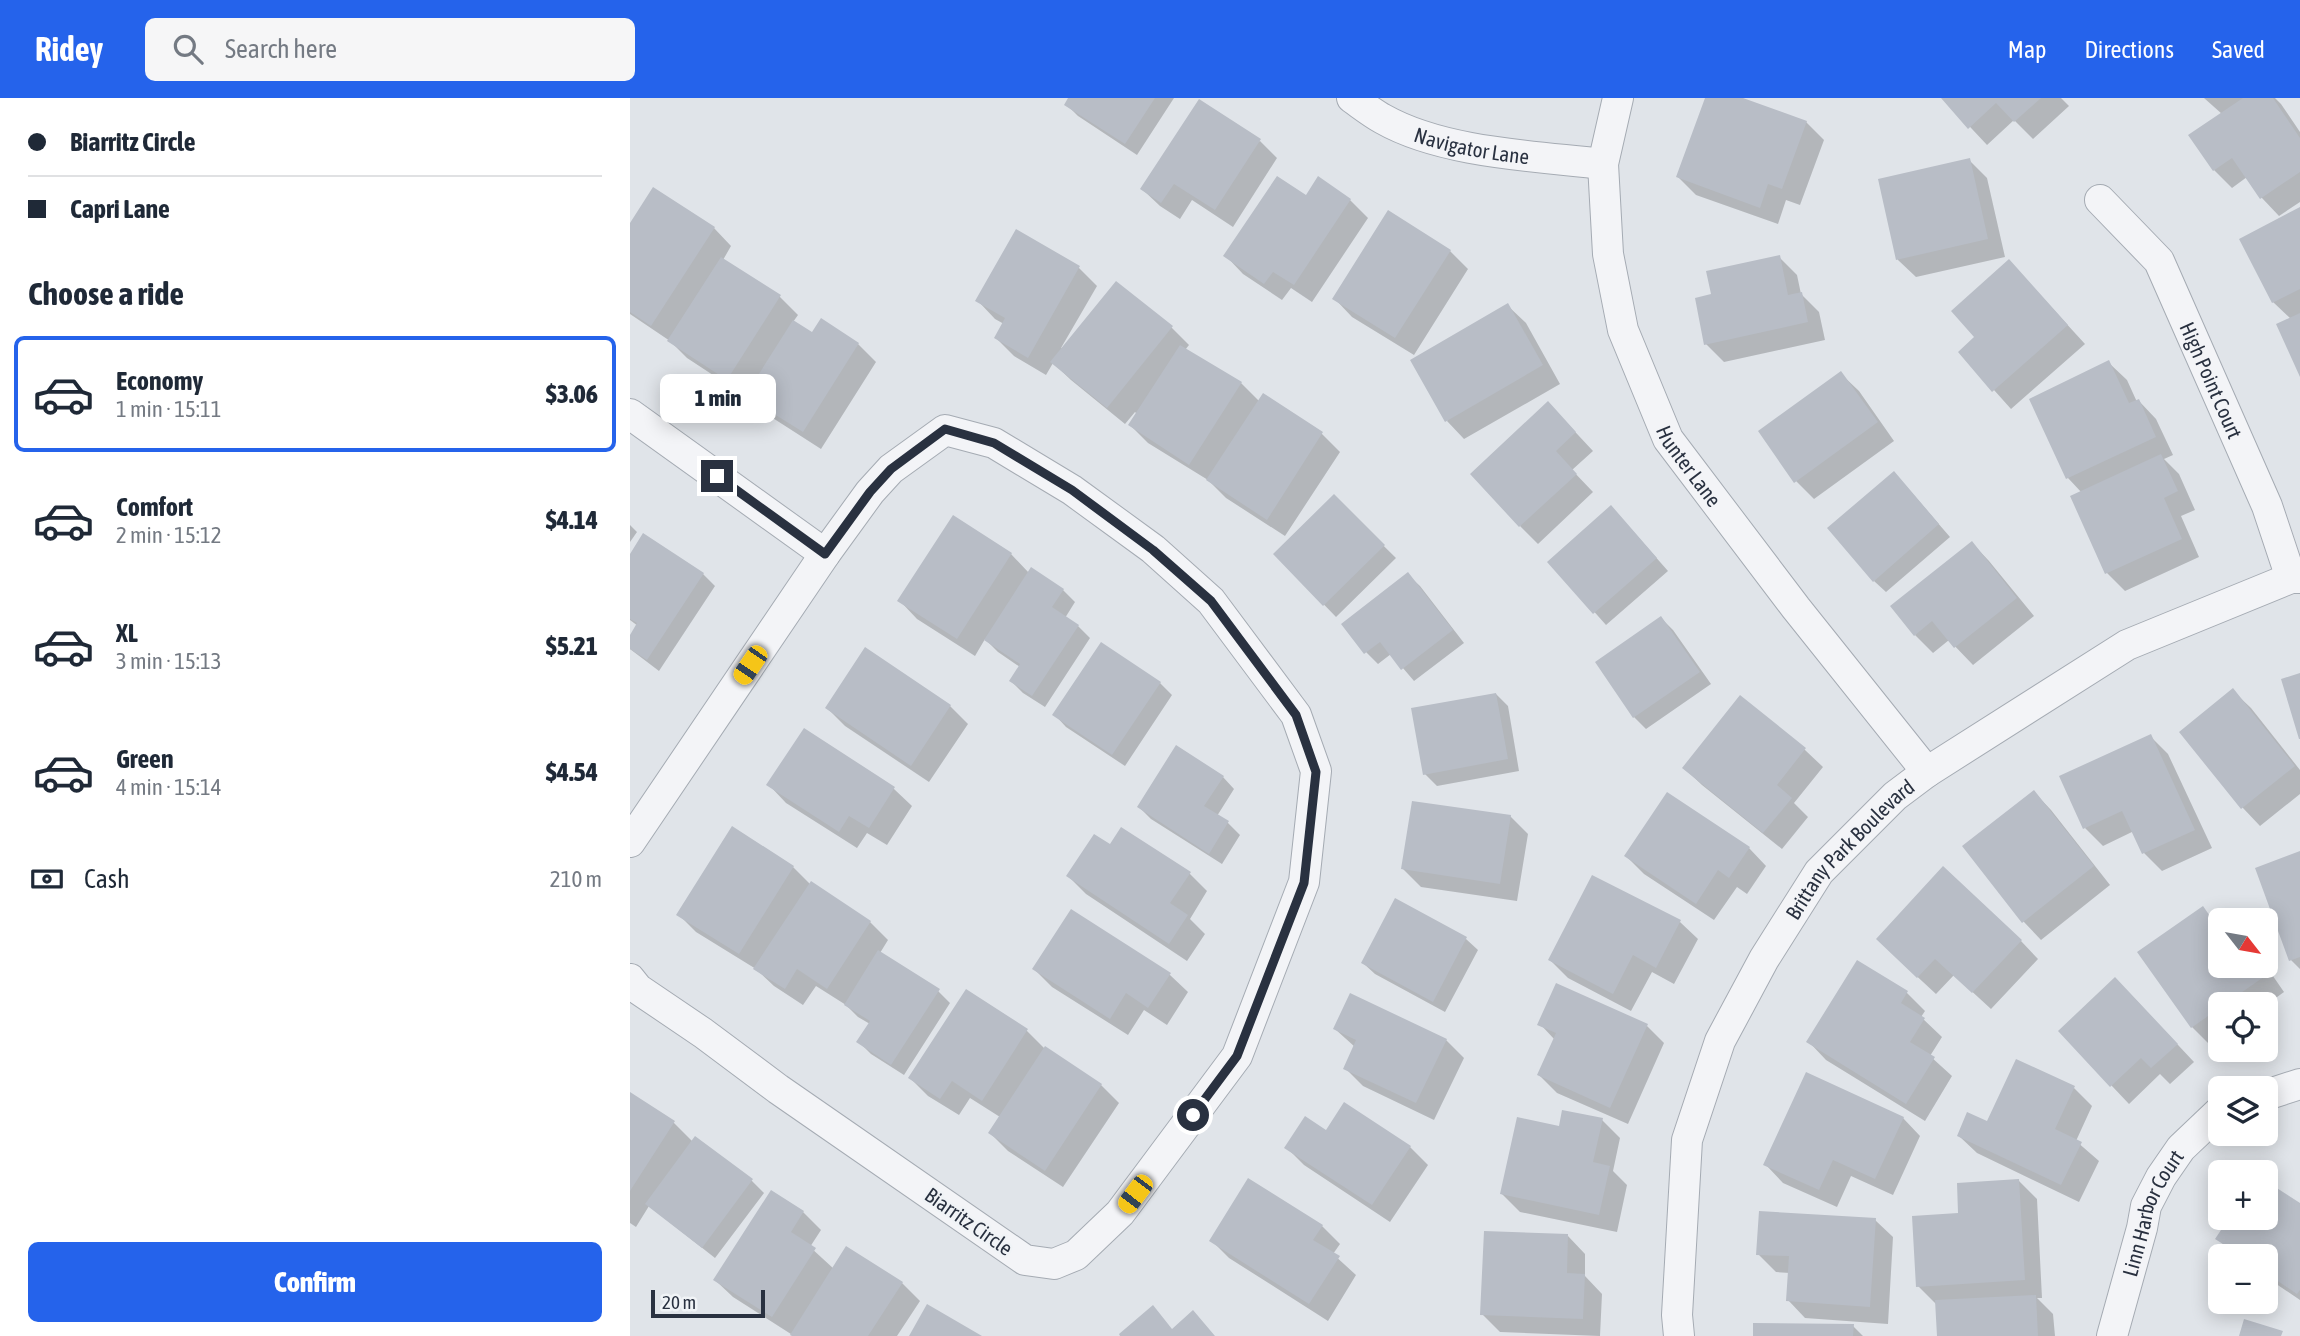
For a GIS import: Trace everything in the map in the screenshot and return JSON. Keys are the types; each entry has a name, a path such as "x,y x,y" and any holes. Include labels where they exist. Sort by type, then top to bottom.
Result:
{"street":[{"name":"Navigator Lane","path":"1352,98 1384,120 1458,146 1602,164"},
{"name":"Hunter Lane","path":"1618,98 1602,164 1608,254 1623,330 1668,439 1796,608 1927,772"},
{"name":"High Point Court","path":"2100,200 2159,261 2267,506 2295,578"},
{"path":"630,414 825,554"},
{"name":"Biarritz Circle","path":"630,842 870,492 891,469 945,429 994,443 1072,490 1153,550 1211,601 1296,715 1316,772 1304,883 1237,1056 1120,1213 1076,1255 1054,1264 1025,1259 778,1089 638,989 630,979"},
{"name":"Brittany Park Boulevard","path":"1679,1336 1676,1315 1687,1139 1720,1041 1764,959 1819,872 1895,796 1927,772 2127,645 2295,578"},
{"path":"2278,1091 2300,1084"},
{"name":"Linn Harbor Court","path":"2112,1336 2146,1206 2161,1177 2181,1148 2208,1122"}],"building":[{"path":"1068,98 1155,98 1125,144 1064,105"},
{"path":"1705,98 1743,98 1807,121 1782,189 1768,184 1760,208 1676,177"},
{"path":"1941,98 2041,98 2014,122 1996,103 1968,129"},
{"path":"2243,98 2273,98 2300,138 2300,172 2260,199 2232,158 2213,171 2188,135"},
{"path":"1199,99 1261,139 1215,210 1174,184 1161,203 1140,189"},
{"path":"1970,158 1988,239 1896,260 1878,179"},
{"path":"1277,176 1306,195 1318,176 1351,199 1294,285 1273,272 1264,284 1223,256"},
{"path":"653,187 715,227 651,326 630,312 630,223"},
{"path":"2300,207 2300,289 2272,303 2239,239"},
{"path":"1388,210 1451,250 1395,338 1332,299"},
{"path":"1016,229 1080,266 1028,358 994,338 1005,318 975,301"},
{"path":"1780,255 1788,295 1802,292 1808,322 1704,345 1695,298 1711,294 1706,271"},
{"path":"721,257 781,295 727,380 667,341"},
{"path":"2009,259 2068,325 1992,392 1958,352 1974,337 1951,311"},
{"path":"1116,281 1173,326 1107,408 1050,362"},
{"path":"1508,303 1543,365 1445,422 1410,360"},
{"path":"2300,313 2300,377 2276,324"},
{"path":"821,318 859,343 803,432 745,396 793,320 812,332"},
{"path":"1180,345 1242,382 1189,465 1128,425"},
{"path":"2109,360 2129,403 2139,399 2156,437 2066,479 2029,399"},
{"path":"1841,371 1878,422 1794,483 1758,431"},
{"path":"1263,393 1323,432 1267,520 1206,480"},
{"path":"1548,401 1576,432 1556,451 1577,474 1519,527 1470,474"},
{"path":"2161,454 2178,491 2164,498 2182,539 2105,574 2070,496"},
{"path":"1894,471 1939,524 1873,582 1827,528"},
{"path":"1334,494 1385,545 1323,606 1273,554"},
{"path":"1611,505 1657,558 1593,614 1547,562"},
{"path":"953,515 1012,553 957,639 897,601"},
{"path":"643,533 704,573 647,660 630,649 630,635 637,623 630,619 630,554"},
{"path":"1972,541 2017,598 1954,648 1932,621 1914,636 1890,606"},
{"path":"1031,567 1064,589 1052,607 1079,625 1032,696 1009,681 1020,664 984,640"},
{"path":"1408,572 1453,630 1401,670 1380,642 1364,654 1341,624"},
{"path":"1661,616 1700,672 1633,718 1595,662"},
{"path":"1101,642 1161,682 1112,755 1052,715"},
{"path":"865,647 951,705 911,766 825,708"},
{"path":"2300,673 2300,739 2299,739 2281,679"},
{"path":"2233,688 2295,766 2241,809 2179,732"},
{"path":"1496,693 1508,759 1423,775 1411,708"},
{"path":"1740,695 1806,748 1777,785 1792,798 1763,833 1682,768"},
{"path":"804,728 895,787 869,828 849,816 839,832 766,785"},
{"path":"2151,734 2195,830 2142,854 2122,811 2083,829 2059,776"},
{"path":"1176,745 1224,776 1204,806 1229,821 1209,854 1137,807"},
{"path":"2034,790 2094,866 2022,923 1962,846"},
{"path":"1667,792 1750,847 1729,878 1718,870 1696,904 1624,856"},
{"path":"1412,801 1511,815 1500,884 1401,869"},
{"path":"732,826 794,866 739,954 676,915"},
{"path":"1121,827 1191,872 1170,903 1188,915 1169,944 1066,876 1094,834 1110,844"},
{"path":"2300,851 2300,957 2289,961 2278,931 2278,908 2270,908 2255,868"},
{"path":"1943,866 2022,940 1972,993 1935,959 1917,978 1876,939"},
{"path":"1592,875 1681,920 1656,968 1633,955 1613,994 1548,960"},
{"path":"811,881 871,921 827,989 797,969 785,989 753,969"},
{"path":"1395,898 1467,937 1433,1002 1361,963"},
{"path":"2203,906 2208,913 2208,978 2262,978 2242,992 2208,992 2208,1016 2191,1028 2137,952"},
{"path":"1071,909 1171,973 1148,1008 1126,993 1110,1019 1032,969"},
{"path":"878,950 940,989 891,1065 856,1042 870,1021 844,1005"},
{"path":"1857,960 1908,991 1901,1003 1925,1018 1910,1042 1935,1057 1906,1104 1806,1042"},
{"path":"2115,977 2178,1044 2151,1068 2141,1058 2110,1087 2058,1031"},
{"path":"1556,983 1648,1024 1610,1108 1537,1075 1556,1033 1537,1025"},
{"path":"966,989 1028,1029 982,1101 952,1081 940,1099 908,1078"},
{"path":"1350,993 1447,1039 1416,1103 1343,1069 1356,1040 1333,1029"},
{"path":"1045,1046 1102,1084 1045,1171 988,1133"},
{"path":"2016,1059 2075,1086 2055,1129 2082,1142 2061,1185 1957,1136 1967,1112 1987,1121"},
{"path":"1806,1072 1904,1117 1875,1179 1833,1160 1819,1190 1763,1165"},
{"path":"630,1092 675,1121 630,1191"},
{"path":"1344,1102 1411,1146 1372,1205 1284,1148 1305,1116 1326,1130"},
{"path":"1562,1110 1603,1118 1593,1162 1610,1166 1599,1215 1500,1194 1517,1117 1559,1126"},
{"path":"695,1136 753,1179 702,1248 645,1204"},
{"path":"1248,1178 1323,1225 1313,1240 1340,1256 1309,1304 1209,1241"},
{"path":"2019,1179 2025,1280 1916,1287 1912,1216 1958,1213 1957,1183"},
{"path":"2278,1189 2300,1203 2300,1290 2297,1294 2278,1281 2278,1244 2223,1244 2215,1239 2221,1230 2278,1230"},
{"path":"771,1190 804,1211 791,1232 816,1248 772,1317 713,1280"},
{"path":"1759,1211 1876,1218 1870,1307 1786,1301 1789,1256 1756,1255"},
{"path":"1484,1231 1568,1234 1567,1273 1585,1274 1583,1319 1480,1315"},
{"path":"846,1246 903,1282 868,1336 790,1335"},
{"path":"2036,1295 2038,1336 1937,1336 1935,1300"},
{"path":"927,1304 982,1336 909,1336"},
{"path":"1153,1305 1172,1329 1193,1310 1215,1336 1120,1336 1119,1334"},
{"path":"2244,1319 2283,1331 2281,1336 2239,1336"},
{"path":"1753,1323 1854,1324 1853,1336 1753,1336"}],"route":[{"path":"717,476 825,554 870,492 891,469 945,429 994,443 1072,490 1153,550 1211,601 1296,715 1316,772 1304,883 1237,1056 1193,1115"}]}
